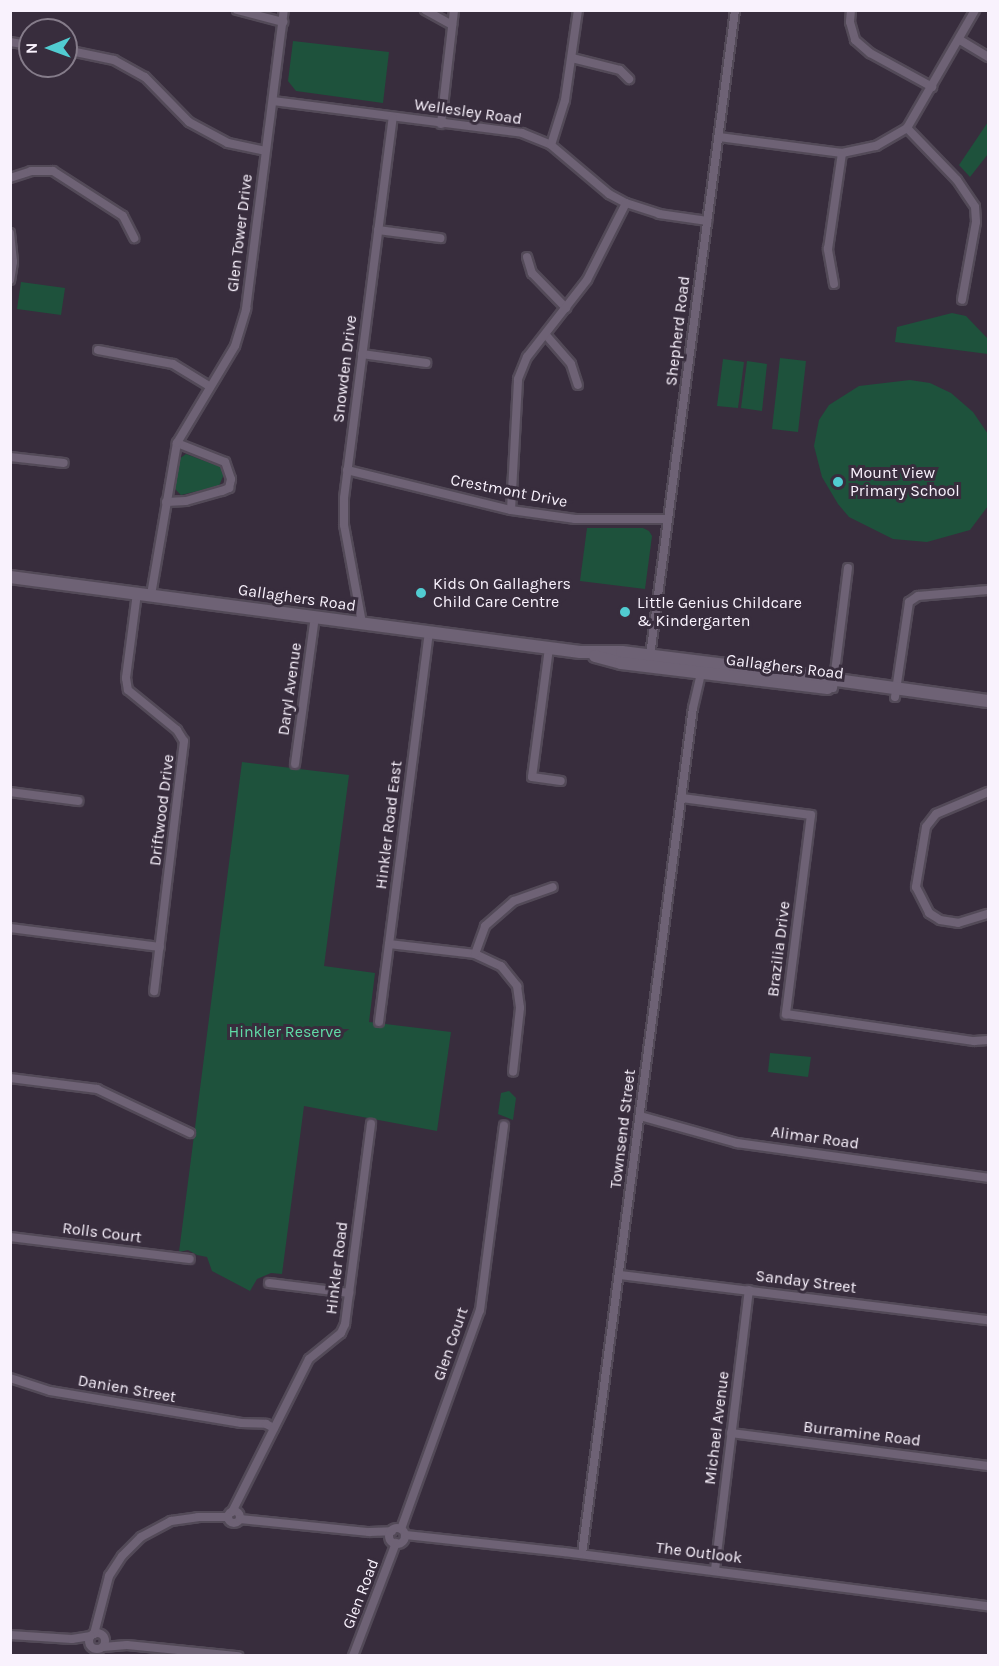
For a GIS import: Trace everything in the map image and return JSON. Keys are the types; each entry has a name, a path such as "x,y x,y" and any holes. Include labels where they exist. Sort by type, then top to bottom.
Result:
{"street":[{"path":"237,10 283,22"},
{"name":"Glen Tower Drive","path":"152,595 177,443 235,346 246,309 284,10"},
{"path":"425,10 452,25"},
{"path":"441,124 454,10"},
{"path":"551,145 565,100 578,10"},
{"name":"Shepherd Road","path":"649,661 735,10"},
{"path":"851,10 850,22 855,40 870,53 932,87"},
{"path":"718,137 842,153 876,146 907,128 960,40 975,10"},
{"path":"960,40 988,57"},
{"path":"78,52 114,60 145,77 189,122 228,143 265,152"},
{"path":"572,58 620,70 629,79"},
{"name":"Wellesley Road","path":"273,101 522,134 551,145 609,194 626,203 659,214 707,221"},
{"name":"Snowden Drive","path":"363,623 344,525 347,470 393,118"},
{"path":"907,128 963,187 975,207 976,222 962,300"},
{"path":"834,284 828,249 842,153"},
{"path":"10,178 31,171 53,171 123,216 134,238"},
{"path":"512,510 518,379 527,357 586,280 626,203"},
{"path":"378,230 440,238"},
{"path":"10,233 13,262 10,280"},
{"path":"526,257 532,273 566,308"},
{"path":"546,334 571,364 578,385"},
{"path":"98,350 161,360 209,386"},
{"path":"362,354 426,363"},
{"path":"166,502 186,501 222,491 229,488 231,479 225,462 177,443"},
{"path":"10,457 64,464"},
{"name":"Crestmont Drive","path":"347,470 512,510 574,519 668,519"},
{"path":"833,685 848,568"},
{"name":"Gallaghers Road","path":"11,577 896,693 988,701"},
{"path":"896,693 909,602 918,596 988,590"},
{"name":"Driftwood Drive","path":"137,593 126,678 128,690 177,730 184,741 154,991"},
{"name":"Daryl Avenue","path":"295,764 315,617"},
{"name":"Hinkler Road East","path":"379,1022 429,632"},
{"path":"549,648 532,777 561,781"},
{"name":"Gallaghers Road","path":"649,661 698,673 833,685"},
{"name":"Townsend Street","path":"582,1554 698,673"},
{"name":"Gallaghers Road","path":"896,693 988,709"},
{"path":"10,792 78,801"},
{"path":"988,792 936,814 926,827 916,887 928,913 940,920 958,923 988,914"},
{"name":"Brazilia Drive","path":"682,798 811,815 786,1014 974,1041 988,1040"},
{"path":"475,954 485,927 514,901 553,887"},
{"path":"10,928 160,947"},
{"path":"389,944 475,954 501,966 517,986 520,1008 513,1072"},
{"path":"10,1078 97,1089 190,1133"},
{"name":"Alimar Road","path":"640,1116 737,1143 988,1178"},
{"name":"Hinkler Road","path":"235,1515 243,1493 309,1359 341,1332 345,1324 371,1124"},
{"name":"Glen Court","path":"397,1536 480,1310 504,1126"},
{"name":"Rolls Court","path":"10,1237 190,1259"},
{"name":"Sanday Street","path":"620,1275 988,1320"},
{"path":"269,1283 349,1293"},
{"name":"Michael Avenue","path":"714,1570 749,1290"},
{"name":"Danien Street","path":"10,1378 50,1391 241,1423 273,1431"},
{"name":"Burramine Road","path":"731,1432 988,1466"},
{"path":"97,1644 104,1587 110,1573 141,1537 171,1521 235,1515"},
{"name":"The Outlook","path":"235,1515 397,1536 582,1554 988,1606"},
{"name":"Glen Road","path":"353,1656 397,1536"},
{"path":"10,1635 238,1656"}],"green space":[{"path":"293,41 389,52 383,103 296,91 288,81"},
{"path":"988,122 988,154 970,177 959,165"},
{"path":"21,282 65,288 61,315 17,309"},
{"path":"952,313 966,316 988,339 988,354 895,342 897,327"},
{"path":"780,358 806,361 798,432 772,429"},
{"path":"723,359 744,362 738,408 717,406"},
{"path":"747,361 767,364 762,411 741,408"},
{"path":"910,380 930,383 951,393 973,412 988,434 988,506 970,530 927,542 893,539 849,517 838,504 822,477 814,446 819,420 829,405 859,386"},
{"path":"186,454 221,467 224,474 219,486 181,495 173,486 176,466 179,459"},
{"path":"587,528 643,528 649,531 652,536 645,589 580,581"},
{"name":"Hinkler Reserve","path":"242,762 349,775 324,966 375,973 369,1022 451,1032 437,1131 304,1106 282,1274 271,1273 257,1279 250,1291 212,1271 207,1257 188,1250 179,1252"},
{"path":"770,1053 811,1057 808,1077 768,1072"},
{"path":"509,1091 516,1098 513,1120 498,1114 501,1093"}],"place":[{"name":"Mount View Primary School","path":"838,482"},
{"name":"Kids On Gallaghers Child Care Centre","path":"421,593"},
{"name":"Little Genius Childcare & Kindergarten","path":"625,612"}]}
